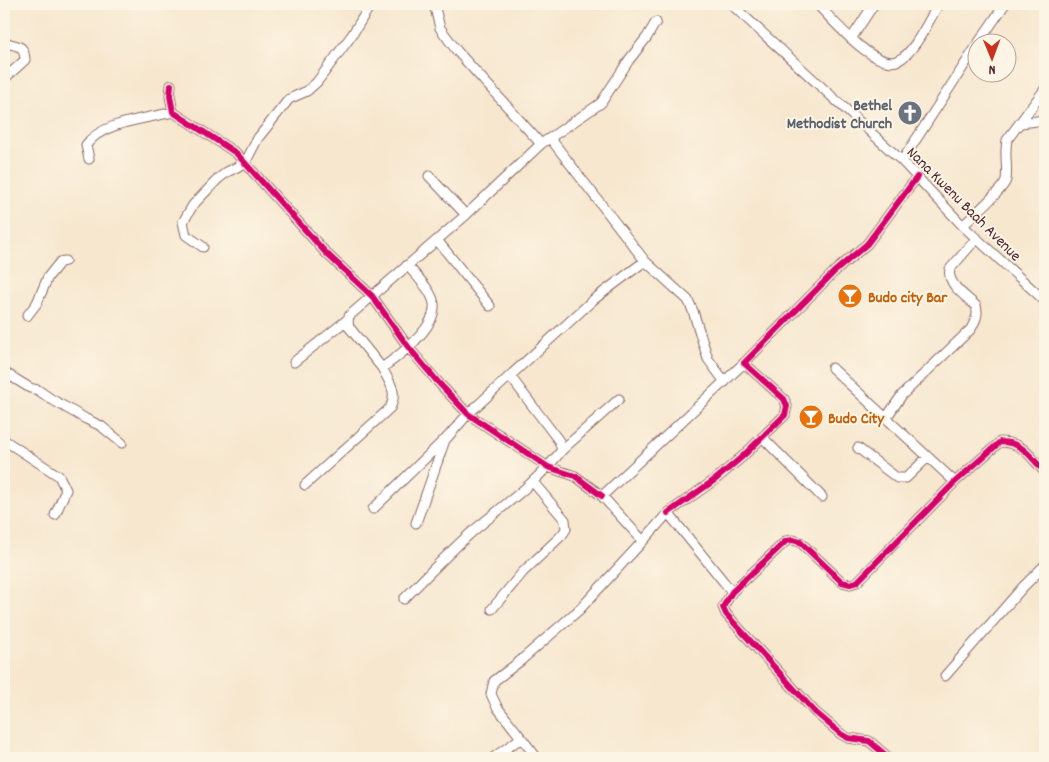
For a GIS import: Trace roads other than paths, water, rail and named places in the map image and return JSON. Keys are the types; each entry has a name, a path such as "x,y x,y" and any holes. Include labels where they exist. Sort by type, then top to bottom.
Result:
{"street":[{"path":"203,247 186,235 183,222 193,205 218,179 245,163 258,138 282,108 290,99 307,91 316,82 352,35 371,4"},
{"path":"434,4 440,28 457,51 541,144"},
{"name":"Nana Kwenu Baah Avenue","path":"732,4 902,161 963,226 1045,301"},
{"path":"818,4 851,39 882,62 900,60 913,47 939,4"},
{"path":"851,39 874,4"},
{"path":"986,32 1005,4"},
{"path":"294,362 348,319 349,316 466,215 541,144 601,103 656,22"},
{"path":"4,42 20,46 25,52 25,60 4,79"},
{"path":"902,161 966,62"},
{"path":"171,85 170,96 173,112 236,153 326,253 372,296 409,348 468,414 548,467 576,476 602,496 643,541"},
{"path":"963,226 1004,184 1007,140 1045,89"},
{"path":"89,159 86,145 92,137 104,130 173,112"},
{"path":"1021,123 1045,120"},
{"path":"550,138 645,261 688,300 708,358 724,382"},
{"path":"429,176 466,215"},
{"path":"602,496 744,363 834,272 867,244 917,177"},
{"path":"886,418 902,395 971,329 977,317 976,306 950,281 949,275 950,269 977,238"},
{"path":"437,240 490,306"},
{"path":"28,316 37,303 48,277 60,262 64,261"},
{"path":"373,509 445,440 468,414 593,300 645,261"},
{"path":"382,368 409,348 428,323 434,304 429,293 407,265"},
{"path":"305,485 390,408 394,400 393,388 382,368 349,328 348,319"},
{"path":"537,758 497,707 491,694 494,681 519,662 580,608 668,512 716,479 785,415 787,406 784,399 744,363"},
{"path":"832,368 955,482"},
{"path":"4,372 100,426 122,443"},
{"path":"510,376 559,441 562,450"},
{"path":"404,599 470,534 533,482 562,450 619,399"},
{"path":"762,437 822,497"},
{"path":"4,440 62,479 66,490 55,515"},
{"path":"416,523 445,440"},
{"path":"889,758 869,740 848,738 841,734 815,712 726,614 723,607 732,592 786,542 793,540 800,542 842,582 850,584 857,582 955,482 1000,442 1011,442 1020,446 1045,472"},
{"path":"858,448 896,478 906,478 928,457"},
{"path":"492,609 523,572 566,529 565,520 533,482"},
{"path":"668,512 732,592"},
{"path":"946,676 1023,587 1045,565"},
{"path":"493,758 521,738"}],"place":[{"name":"Bethel Methodist Church","path":"910,113"},
{"name":"Budo city Bar","path":"850,296"},
{"name":"Budo City","path":"811,417"}]}
